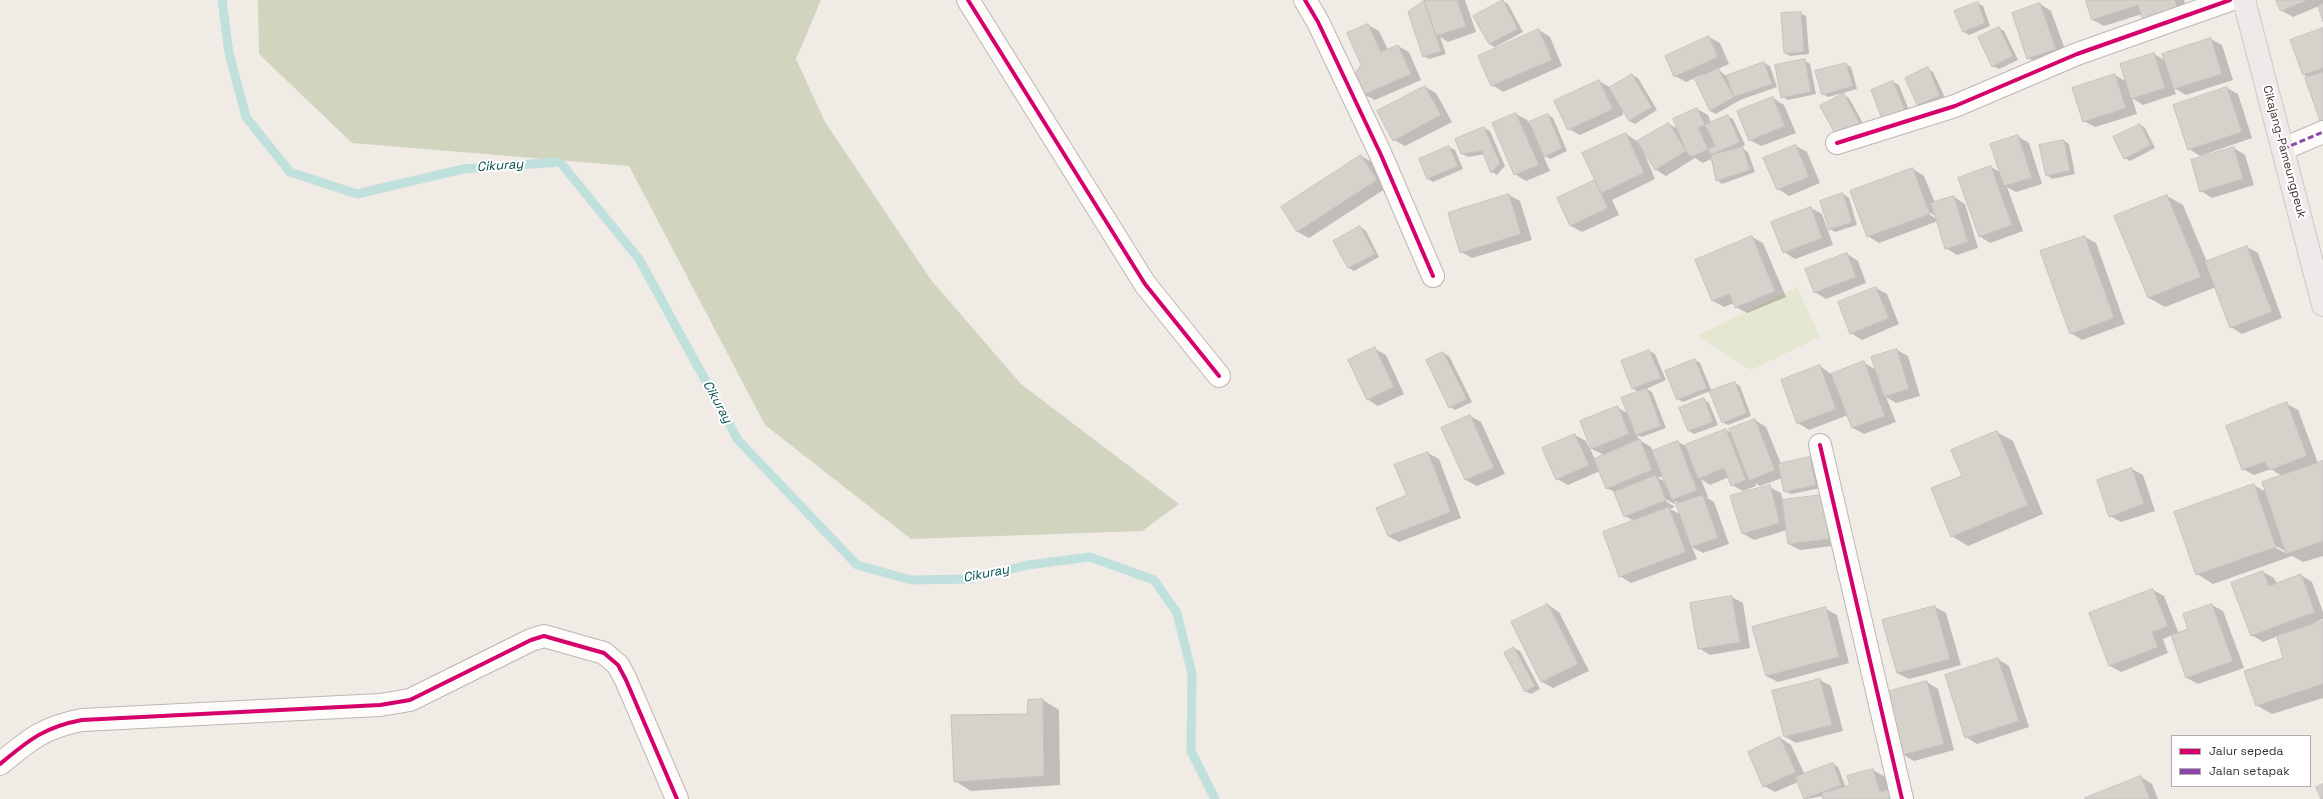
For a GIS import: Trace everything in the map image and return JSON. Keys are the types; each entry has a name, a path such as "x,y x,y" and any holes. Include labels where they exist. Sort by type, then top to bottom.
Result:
{"main road":[{"name":"Cikajang-Pameungpeuk","path":"2244,0 2323,305"}],"street":[{"path":"968,0 1145,284 1218,376"},
{"path":"1305,0 1318,22 1381,155 1433,276"},
{"path":"1837,143 1955,106 2077,54 2230,0"},
{"path":"2283,149 2323,132"},
{"path":"1820,445 1902,799"},
{"path":"0,764 42,731 59,724 82,720 380,705 410,700 531,640 544,636 604,653 618,666 626,680 677,799"}],"green space":[{"path":"258,0 821,0 796,59 825,122 931,280 1021,384 1179,504 1142,531 911,539 765,425 629,166 352,143 259,54"},
{"path":"1797,287 1820,337 1751,370 1697,336"}],"building":[{"path":"1457,0 1466,26 1436,36 1424,1"},
{"path":"1503,0 1518,29 1489,44 1473,16"},
{"path":"2086,0 2175,0 2178,10 2143,21 2138,5 2092,20"},
{"path":"2276,0 2308,0 2281,11"},
{"path":"1424,1 1441,51 1423,57 1408,12"},
{"path":"1978,2 1985,23 1963,32 1954,11"},
{"path":"2040,3 2056,49 2027,59 2012,13"},
{"path":"2323,4 2323,22 2318,6"},
{"path":"1801,12 1804,52 1784,53 1781,13"},
{"path":"1368,24 1381,52 1398,45 1411,74 1363,95 1354,75 1361,65 1347,33"},
{"path":"1999,27 2013,56 1992,67 1978,37"},
{"path":"2323,28 2323,68 2303,75 2290,40"},
{"path":"1539,29 1552,60 1491,86 1478,56"},
{"path":"1709,36 1718,57 1674,77 1665,56"},
{"path":"2211,38 2222,74 2174,89 2162,54"},
{"path":"2154,53 2165,88 2131,99 2120,64"},
{"path":"1805,59 1811,92 1781,98 1775,65"},
{"path":"1764,62 1772,84 1734,97 1726,76"},
{"path":"1846,63 1853,86 1822,95 1815,71"},
{"path":"1928,67 1940,96 1917,105 1905,78"},
{"path":"1718,68 1734,97 1710,111 1695,80"},
{"path":"2323,72 2323,120 2320,121 2305,78"},
{"path":"1632,74 1652,107 1629,121 1609,88"},
{"path":"2115,74 2126,108 2083,122 2072,88"},
{"path":"1599,80 1613,109 1568,130 1554,101"},
{"path":"1893,81 1905,110 1882,119 1871,90"},
{"path":"1425,86 1441,115 1393,141 1377,111"},
{"path":"2227,87 2242,132 2188,150 2173,105"},
{"path":"1844,93 1860,124 1837,137 1820,106"},
{"path":"1773,97 1785,126 1749,141 1737,111"},
{"path":"1697,108 1715,146 1691,157 1686,151 1673,119"},
{"path":"1516,113 1539,165 1514,175 1492,123"},
{"path":"1548,114 1562,148 1544,157 1529,122"},
{"path":"1728,115 1740,142 1711,155 1698,128"},
{"path":"1669,123 1686,151 1655,170 1637,141"},
{"path":"2140,124 2151,145 2124,159 2113,137"},
{"path":"1484,127 1500,163 1491,173 1482,151 1461,154 1455,139"},
{"path":"1626,133 1644,173 1601,193 1582,153"},
{"path":"2018,135 2032,178 2004,186 1990,144"},
{"path":"2064,140 2070,171 2046,176 2039,145"},
{"path":"1796,145 1809,177 1777,190 1763,158"},
{"path":"1449,146 1458,166 1427,179 1419,159"},
{"path":"1743,147 1750,170 1716,181 1711,155"},
{"path":"2234,147 2243,179 2200,192 2191,160"},
{"path":"1361,155 1377,180 1297,232 1281,207"},
{"path":"1991,166 2012,225 1979,237 1958,178"},
{"path":"1913,168 1930,214 1867,237 1850,191"},
{"path":"1595,180 1608,208 1570,226 1557,198"},
{"path":"1843,193 1852,222 1829,230 1820,201"},
{"path":"1509,194 1521,234 1460,253 1448,213"},
{"path":"2167,195 2201,277 2148,298 2114,216"},
{"path":"1954,196 1968,242 1945,249 1931,203"},
{"path":"1811,207 1822,238 1783,253 1771,222"},
{"path":"1360,226 1375,254 1348,268 1333,241"},
{"path":"1752,236 1775,291 1735,308 1729,294 1712,301 1695,260"},
{"path":"2085,236 2114,318 2070,334 2040,251"},
{"path":"2247,246 2272,312 2230,328 2205,262"},
{"path":"1847,253 1856,277 1814,293 1805,269"},
{"path":"1876,287 1889,318 1850,334 1838,302"},
{"path":"1375,347 1394,387 1367,400 1348,360"},
{"path":"1897,349 1909,389 1884,397 1871,357"},
{"path":"1649,350 1661,378 1632,389 1621,361"},
{"path":"1443,352 1467,399 1449,408 1426,360"},
{"path":"1695,359 1707,388 1677,400 1665,371"},
{"path":"1864,361 1885,416 1852,428 1831,374"},
{"path":"1820,365 1836,409 1797,424 1781,380"},
{"path":"1735,382 1747,413 1722,423 1709,391"},
{"path":"1647,388 1661,426 1636,435 1621,398"},
{"path":"1704,398 1713,422 1688,431 1679,408"},
{"path":"2287,402 2307,456 2270,470 2264,462 2242,470 2226,426"},
{"path":"1618,406 1629,434 1591,449 1580,421"},
{"path":"1470,415 1494,468 1465,480 1441,428"},
{"path":"1755,419 1775,470 1749,481 1729,429"},
{"path":"1726,429 1746,480 1731,486 1724,468 1698,479 1685,445"},
{"path":"1997,431 2028,505 1951,537 1931,488 1962,476 1951,450"},
{"path":"1575,434 1589,465 1556,480 1542,448"},
{"path":"1640,439 1652,470 1606,489 1594,459"},
{"path":"1678,441 1697,490 1672,500 1652,451"},
{"path":"1428,452 1451,512 1388,536 1376,508 1407,495 1394,465"},
{"path":"1810,457 1816,485 1784,492 1778,464"},
{"path":"2323,461 2323,541 2286,554 2262,482"},
{"path":"2132,468 2144,504 2109,517 2097,480"},
{"path":"1656,475 1666,500 1624,517 1614,492"},
{"path":"2254,484 2276,547 2196,575 2174,512"},
{"path":"1770,485 1780,523 1742,534 1730,496"},
{"path":"1703,495 1718,538 1691,547 1676,504"},
{"path":"1823,495 1829,539 1788,544 1782,500"},
{"path":"1669,507 1686,552 1619,577 1603,532"},
{"path":"2263,571 2269,586 2301,574 2315,612 2251,636 2231,583"},
{"path":"2153,589 2168,626 2152,632 2158,647 2109,666 2089,613"},
{"path":"1732,596 1740,642 1698,649 1690,603"},
{"path":"1548,604 1578,664 1541,682 1511,622"},
{"path":"2212,604 2233,661 2186,678 2171,635 2188,629 2183,614"},
{"path":"1935,606 1950,659 1897,673 1882,620"},
{"path":"1826,607 1839,657 1766,676 1752,627"},
{"path":"2323,621 2323,684 2256,706 2244,671 2283,658 2277,636"},
{"path":"1514,647 1535,686 1525,692 1504,653"},
{"path":"1998,658 2019,721 1965,738 1945,675"},
{"path":"1820,679 1832,725 1784,737 1772,691"},
{"path":"1927,681 1944,744 1902,755 1886,692"},
{"path":"1043,699 1044,776 954,782 951,715 1027,714 1028,700"},
{"path":"1780,737 1796,772 1763,787 1748,752"},
{"path":"1833,763 1841,785 1804,799 1795,777"},
{"path":"1873,769 1880,792 1888,790 1891,799 1823,799 1822,793 1850,785 1847,776"},
{"path":"2141,776 2150,799 2085,799 2085,798"},
{"path":"2323,784 2323,799 2321,799 2316,787"}],"waterway":[{"name":"Cikuray","path":"222,0 229,53 246,117 290,172 357,194 463,169 560,162 639,259 738,440 857,565 911,580 970,579 1028,565 1090,557 1154,580 1177,613 1192,674 1191,751 1215,799"}],"marked path":[{"path":"2283,149 2323,132"}],"cycle path":[{"path":"968,0 1145,284 1219,376"},
{"path":"1305,0 1318,22 1381,155 1433,276"},
{"path":"1837,143 1955,106 2077,54 2230,0"},
{"path":"1820,445 1902,799"},
{"path":"0,764 29,741 47,731 57,726 82,720 380,705 410,700 531,640 544,636 604,653 618,665 626,680 677,799"}]}
